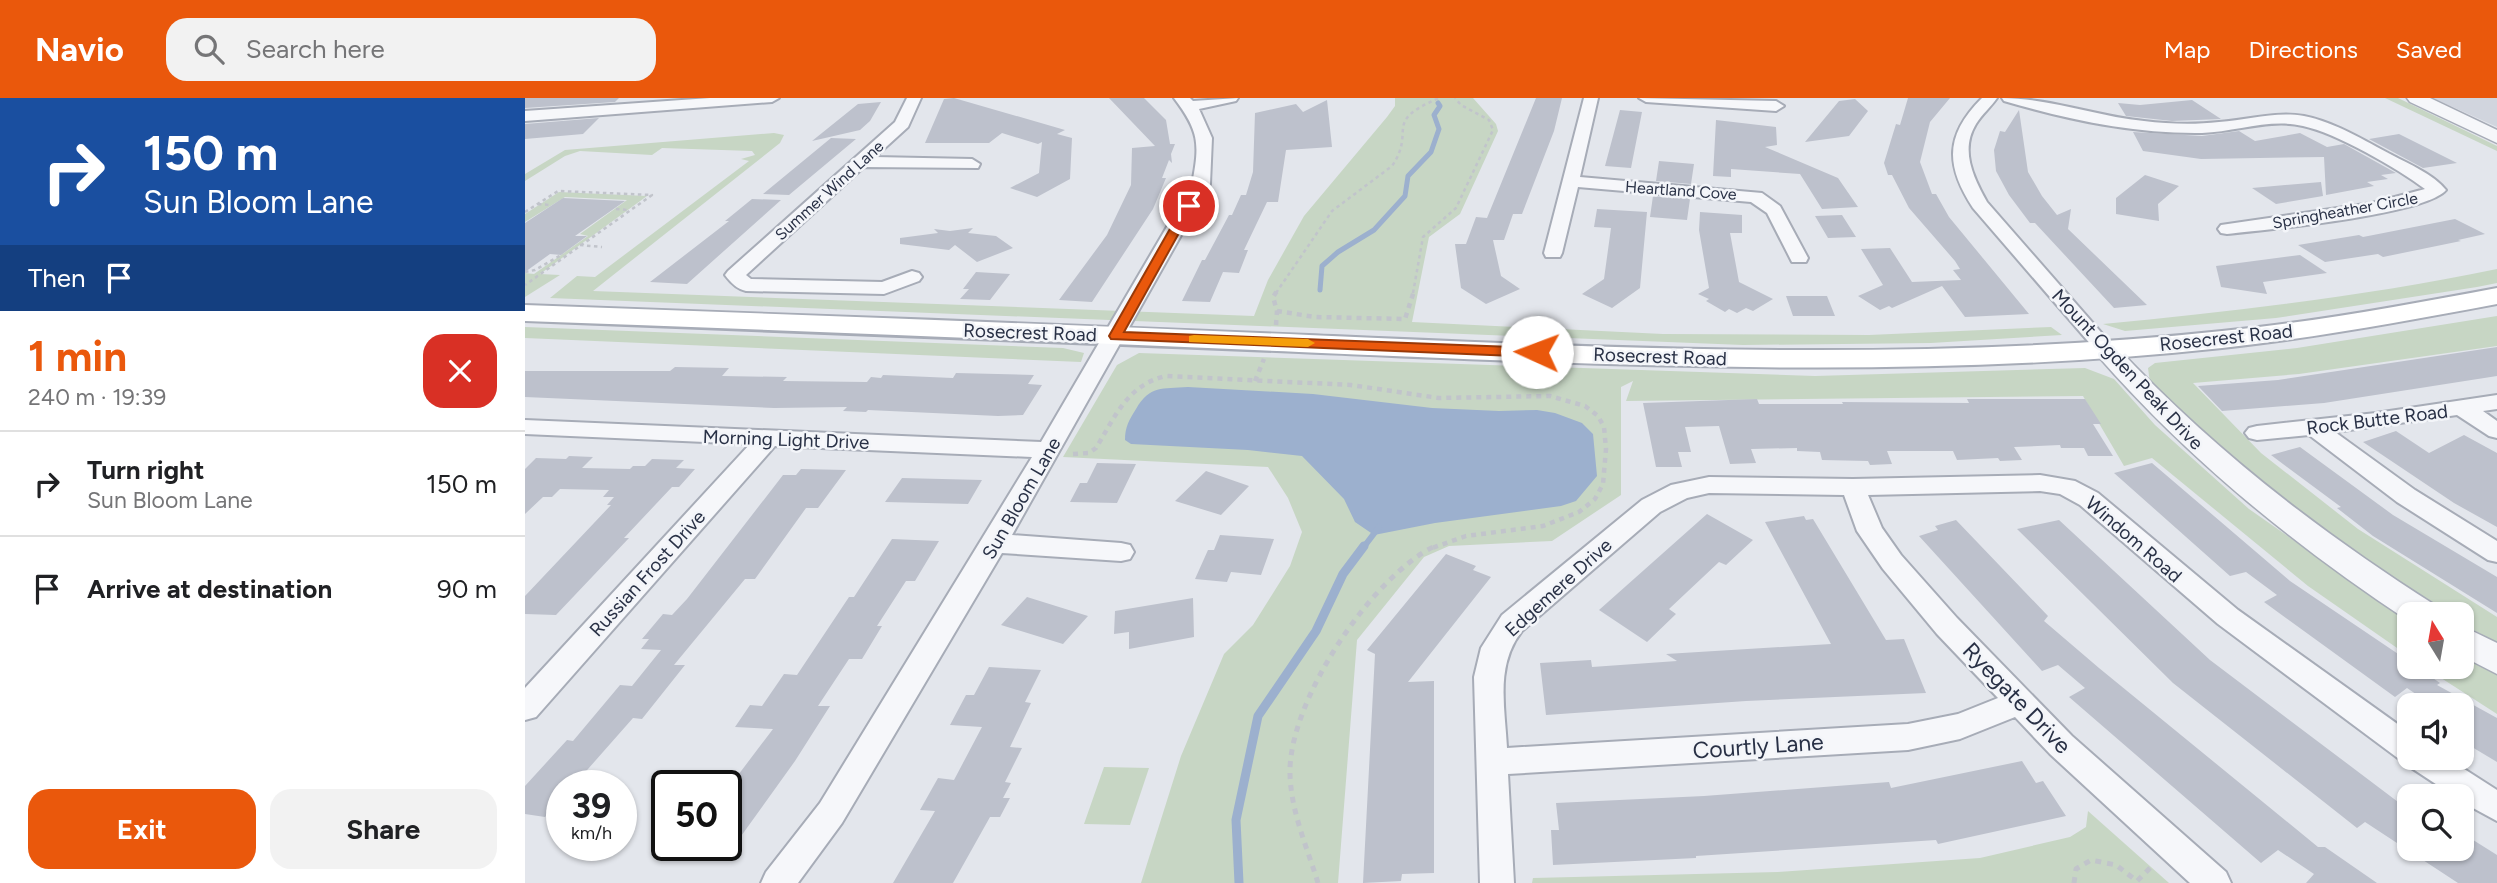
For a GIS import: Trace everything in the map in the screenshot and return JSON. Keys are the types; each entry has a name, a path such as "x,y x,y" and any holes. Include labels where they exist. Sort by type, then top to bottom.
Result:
{"main road":[{"name":"Rosecrest Road","path":"525,313 1790,360 1954,358 2106,350 2227,339 2350,323 2497,296"}],"street":[{"path":"525,116 658,102 772,98"},
{"name":"Summer Wind Lane","path":"912,277 884,288 746,285 735,275 902,124 914,98"},
{"path":"1186,102 1231,98"},
{"path":"1553,253 1591,98"},
{"path":"1646,98 1776,106"},
{"name":"Mount Ogden Peak Drive","path":"1990,98 1974,113 1961,133 1960,154 1965,178 1979,204 2166,416 2229,475 2299,529 2405,602"},
{"name":"Springheather Circle","path":"2009,98 2078,117 2151,127 2205,128 2304,121 2407,171 2437,190 2420,197 2369,207 2227,229"},
{"path":"2416,98 2497,137"},
{"name":"Sun Bloom Lane","path":"778,883 831,813 995,543 1061,452 1115,336 1201,184 1207,155 1204,132 1186,102"},
{"path":"859,162 972,164"},
{"name":"Heartland Cove","path":"1570,181 1756,197 1774,210 1799,258"},
{"name":"Rock Butte Road","path":"2257,433 2315,428 2497,402"},
{"path":"2462,408 2497,431"},
{"name":"Morning Light Drive","path":"525,427 1061,452"},
{"path":"2315,428 2406,496 2497,553"},
{"name":"Russian Frost Drive","path":"525,708 769,438"},
{"name":"Windom Road","path":"1680,491 1709,485 1853,487 2040,483 2075,491 2095,504 2228,617 2397,740"},
{"name":"Ryegate Drive","path":"1853,487 1865,522 1892,562 2019,703 2214,883"},
{"name":"Edgemere Drive","path":"1497,883 1490,664 1504,633 1651,506 1680,491"},
{"path":"995,543 1121,552"},
{"path":"2475,647 2497,660"},
{"name":"Courtly Lane","path":"1492,762 1909,737 1960,726 2019,703"},
{"path":"2440,770 2497,807"}],"path":[{"path":"1276,326 1277,311 1273,297 1291,267 1333,209 1393,165 1400,151 1400,129 1405,115 1419,105 1439,98"},
{"path":"1277,311 1315,317 1405,319 1412,300 1423,237 1456,208 1493,130 1489,120 1461,105 1455,98"},
{"path":"525,212 558,191 652,195 525,285"},
{"path":"537,204 550,205"},
{"path":"616,209 629,210"},
{"path":"525,272 532,273 556,256 581,245 602,247"},
{"path":"1255,381 1264,358"},
{"path":"1061,452 1089,453 1096,448 1129,394 1143,382 1166,376 1365,386 1440,398 1546,396 1571,401 1591,409 1601,420 1605,432 1604,483 1597,498 1580,512 1545,528 1465,536 1425,550 1406,564 1370,604 1342,642 1305,703 1293,740 1290,770 1295,815 1318,883"},
{"path":"2074,883 2076,869 2082,863 2099,859 2119,866 2138,882 2173,847"}],"shaded area":[{"path":"2433,98 2497,98 2497,127"}],"green space":[{"path":"1395,98 1473,98 1496,124 1498,131 1460,214 1429,237 1412,322 1663,334 1869,335 2051,327 2062,335 1931,343 1743,345 550,298 577,276 595,277 749,161 741,159 755,155 752,151 662,148 652,155 580,151 565,156 525,181 525,174 565,150 774,133 784,135 780,143 593,291 1254,316 1268,280 1304,216 1387,117 1395,106"},
{"path":"2385,98 2398,98 2497,146 2497,151"},
{"path":"559,192 647,196 540,274 560,275 525,297 525,273 534,274 588,236 580,234 627,200 565,197 525,222 525,214"},
{"path":"2497,269 2497,283 2276,318 2125,331 2103,324 2301,302"},
{"path":"2497,316 2497,346 2299,374 2193,383 2261,453 2358,529 2473,602 2428,602 2421,598 2282,502 2216,448 2150,383 2148,368 2155,363 2297,348"},
{"path":"525,327 1063,348 1084,353 1081,362 525,338"},
{"path":"1139,353 1815,376 2085,368 2114,379 2155,425 2249,509 2397,613 2397,648 2308,586 2152,458 2124,466 2083,396 1626,401 1633,381 1621,387 1621,495 1552,541 1449,546 1424,557 1357,640 1338,883 1141,883 1181,756 1224,654 1253,625 1290,566 1302,532 1288,498 1268,467 1063,457 1117,365"},
{"path":"2475,603 2497,617 2497,644 2475,631"},
{"path":"2475,660 2497,673 2497,714 2474,699 2474,693 2464,693 2443,679 2475,679"},
{"path":"1104,767 1149,768 1130,825 1084,824"},
{"path":"2088,811 2169,883 1532,883 1533,878 1778,872 1980,858 2070,837 2086,827"}],"water":[{"path":"1188,387 1313,394 1432,408 1537,410 1555,413 1582,423 1593,434 1597,476 1576,501 1561,506 1435,523 1374,535 1355,522 1344,499 1302,456 1248,450 1131,444 1125,440 1129,420 1146,396 1157,390"}],"building":[{"path":"525,98 619,98 615,102 525,108"},
{"path":"954,98 1065,130 1057,134 1072,138 1070,179 1037,197 1010,188 1039,173 1042,142 1038,144 1002,133 989,143 925,143 944,99"},
{"path":"1109,98 1144,98 1166,120 1170,144 1175,144 1171,154 1172,163 1169,160 1162,178 1166,178 1153,209 1092,302 1059,300 1107,235 1131,185 1132,148 1155,146"},
{"path":"1536,98 1562,98 1554,131 1522,214 1513,214 1504,240 1493,240 1501,276 1520,289 1486,304 1461,288 1455,244 1466,244 1476,217 1487,218"},
{"path":"1908,98 1950,98 1930,122 1920,162 1932,194 1936,194 1949,217 2029,314 1965,317 1942,286 1892,308 1889,306 1880,310 1858,296 1883,285 1861,249 1890,248 1912,282 1961,280 1953,270 1960,269 1955,261 1909,208 1892,175 1888,175 1884,163 1896,124 1900,125"},
{"path":"1855,99 1868,111 1849,136 1805,142 1839,101"},
{"path":"1327,100 1332,147 1286,150 1278,202 1267,202 1244,250 1248,250 1239,273 1223,272 1210,302 1182,301 1202,260 1205,260 1229,215 1232,215 1241,195 1246,195 1253,172 1255,113 1296,104 1303,112"},
{"path":"2192,100 2221,119 2172,121 2126,116 2118,103 2140,105"},
{"path":"881,102 870,121 860,130 812,141 858,104"},
{"path":"1620,110 1642,112 1631,168 1605,166"},
{"path":"2019,110 2028,172 2042,196 2057,215 2071,209 2068,229 2147,305 2114,308 2035,223 2030,223 2009,195 1996,171 1994,150 2000,131 2005,132"},
{"path":"599,118 583,134 525,139 525,124"},
{"path":"1716,120 1776,127 1777,145 1765,147 1838,178 1858,207 1822,209 1800,174 1731,169 1731,177 1713,176"},
{"path":"2239,131 2255,141 2300,133 2327,147 2344,144 2396,173 2381,175 2388,179 2367,182 2374,186 2326,195 2324,157 2201,159 2143,151 2133,132 2202,136"},
{"path":"2399,134 2457,163 2423,168 2369,139"},
{"path":"831,138 856,139 789,195 763,194"},
{"path":"1659,161 1694,164 1691,184 1656,181"},
{"path":"2145,175 2179,186 2158,204 2159,221 2116,214 2116,198"},
{"path":"2321,182 2323,196 2276,204 2252,188"},
{"path":"1653,196 1690,199 1687,220 1650,217"},
{"path":"563,198 625,201 575,236 587,236 561,255 550,254 525,272 525,223"},
{"path":"752,199 781,200 687,284 650,282 729,221 725,221"},
{"path":"1597,209 1647,212 1640,288 1612,308 1582,294 1604,279 1611,228 1594,227"},
{"path":"1700,212 1742,215 1742,233 1730,233 1739,282 1773,299 1753,311 1746,308 1737,313 1729,309 1725,312 1698,294 1709,288 1699,230"},
{"path":"1842,215 1856,237 1828,238 1815,216"},
{"path":"2455,219 2485,234 2383,257 2378,254 2325,262 2298,245 2359,235 2363,237"},
{"path":"973,228 968,233 996,236 1013,248 977,262 955,245 949,250 900,244 900,238 938,233 934,229 950,231"},
{"path":"2300,255 2327,273 2263,282 2267,294 2221,287 2216,266"},
{"path":"976,272 1010,274 990,300 960,299 969,289 963,289"},
{"path":"1786,296 1827,296 1835,316 1793,316"},
{"path":"2497,347 2497,376 2324,403 2222,411 2198,386 2278,380"},
{"path":"675,367 729,368 722,376 787,377 783,381 867,382 871,377 881,378 883,375 953,378 956,373 1034,375 1028,384 1042,385 1023,415 998,416 843,411 847,407 774,408 525,397 525,371 670,371"},
{"path":"1757,399 1759,404 1843,404 1842,402 1969,403 1967,399 2085,399 2101,424 2093,424 2113,456 2088,456 2084,448 2061,448 2060,445 2014,447 2022,460 2000,461 1998,458 1957,460 1953,451 1887,451 1892,464 1870,465 1868,461 1822,460 1820,452 1797,451 1797,448 1751,449 1756,463 1730,464 1719,426 1685,427 1691,452 1678,452 1682,467 1656,467 1643,403"},
{"path":"2396,431 2429,453 2464,435 2497,453 2497,527 2454,503 2363,442"},
{"path":"2300,447 2393,515 2497,577 2497,613 2373,536 2337,508 2341,507 2271,455"},
{"path":"569,456 593,457 582,468 630,469 633,466 645,466 652,459 684,460 676,468 695,469 679,487 672,487 624,538 629,538 556,615 525,614 525,596 611,505 607,505 614,497 603,497 609,490 560,489 552,497 543,497 525,514 525,469 536,458 566,459"},
{"path":"1097,463 1136,464 1117,503 1070,502 1080,483 1087,483"},
{"path":"2152,463 2290,581 2397,653 2397,679 2434,679 2440,683 2437,685 2452,693 2414,693 2407,688 2395,697 2264,602 2277,595 2246,572 2230,576 2114,473"},
{"path":"801,469 846,470 818,508 806,508 755,579 745,579 674,665 685,665 642,719 633,718 587,770 546,770 546,816 525,814 525,786 567,740 573,741 620,685 632,686 661,650 641,649 649,639 642,639 663,614 672,615 687,599 783,475 796,475"},
{"path":"1206,471 1249,486 1221,515 1175,501"},
{"path":"902,478 982,480 968,504 885,502"},
{"path":"1707,514 1753,540 1726,565 1719,562 1669,609 1676,614 1647,642 1599,610"},
{"path":"1804,516 1806,520 1813,519 1886,640 1904,639 1926,693 1746,701 1546,715 1540,663 1591,660 1592,667 1677,661 1666,654 1831,644 1765,522"},
{"path":"1956,520 2048,616 2044,621 2318,847 2325,847 2377,883 2306,883 2314,874 2278,850 2261,863 2069,697 2085,688 2058,665 2042,671 1919,536 1938,530 1935,526"},
{"path":"2059,520 2210,660 2397,801 2397,843 2365,822 2357,828 2173,683 2017,529"},
{"path":"1220,535 1274,539 1261,575 1231,572 1227,582 1195,579 1208,550 1214,550"},
{"path":"892,539 939,541 915,581 906,581 877,626 882,626 862,659 849,659 818,706 830,706 795,761 742,835 742,770 773,729 735,727 750,705 762,706 784,674 797,675 849,597 854,597"},
{"path":"1446,554 1476,566 1473,570 1491,577 1408,682 1434,681 1434,873 1402,874 1401,881 1363,883 1375,654 1367,650"},
{"path":"1027,597 1088,616 1063,644 1001,625"},
{"path":"1193,598 1194,637 1129,649 1129,632 1114,634 1115,611"},
{"path":"989,667 1041,670 1025,702 1031,703 1010,747 1022,748 1005,782 1011,783 1003,798 1010,798 1000,817 990,817 953,883 893,883 935,811 920,810 938,778 954,780 982,727 950,725 966,695 974,695"},
{"path":"2474,705 2497,718 2497,762 2474,748"},
{"path":"2022,761 2036,783 2043,781 2066,816 1938,844 1936,840 1696,858 1553,865 1551,830 1559,830 1556,803 1704,796 1889,782 1891,788"},
{"path":"2474,841 2497,855 2497,883 2458,883 2424,861 2474,861"}],"waterway":[{"path":"1320,290 1322,266 1338,252 1374,230 1405,196 1408,176 1431,152 1439,129 1434,115 1440,106 1438,103"},
{"path":"1363,548 1379,527"},
{"path":"1239,883 1236,820 1258,716 1316,631 1343,574 1364,546"}],"slow traffic":[{"path":"1194,339 1308,343"}],"route":[{"path":"1189,206 1115,336 1537,352"}]}
